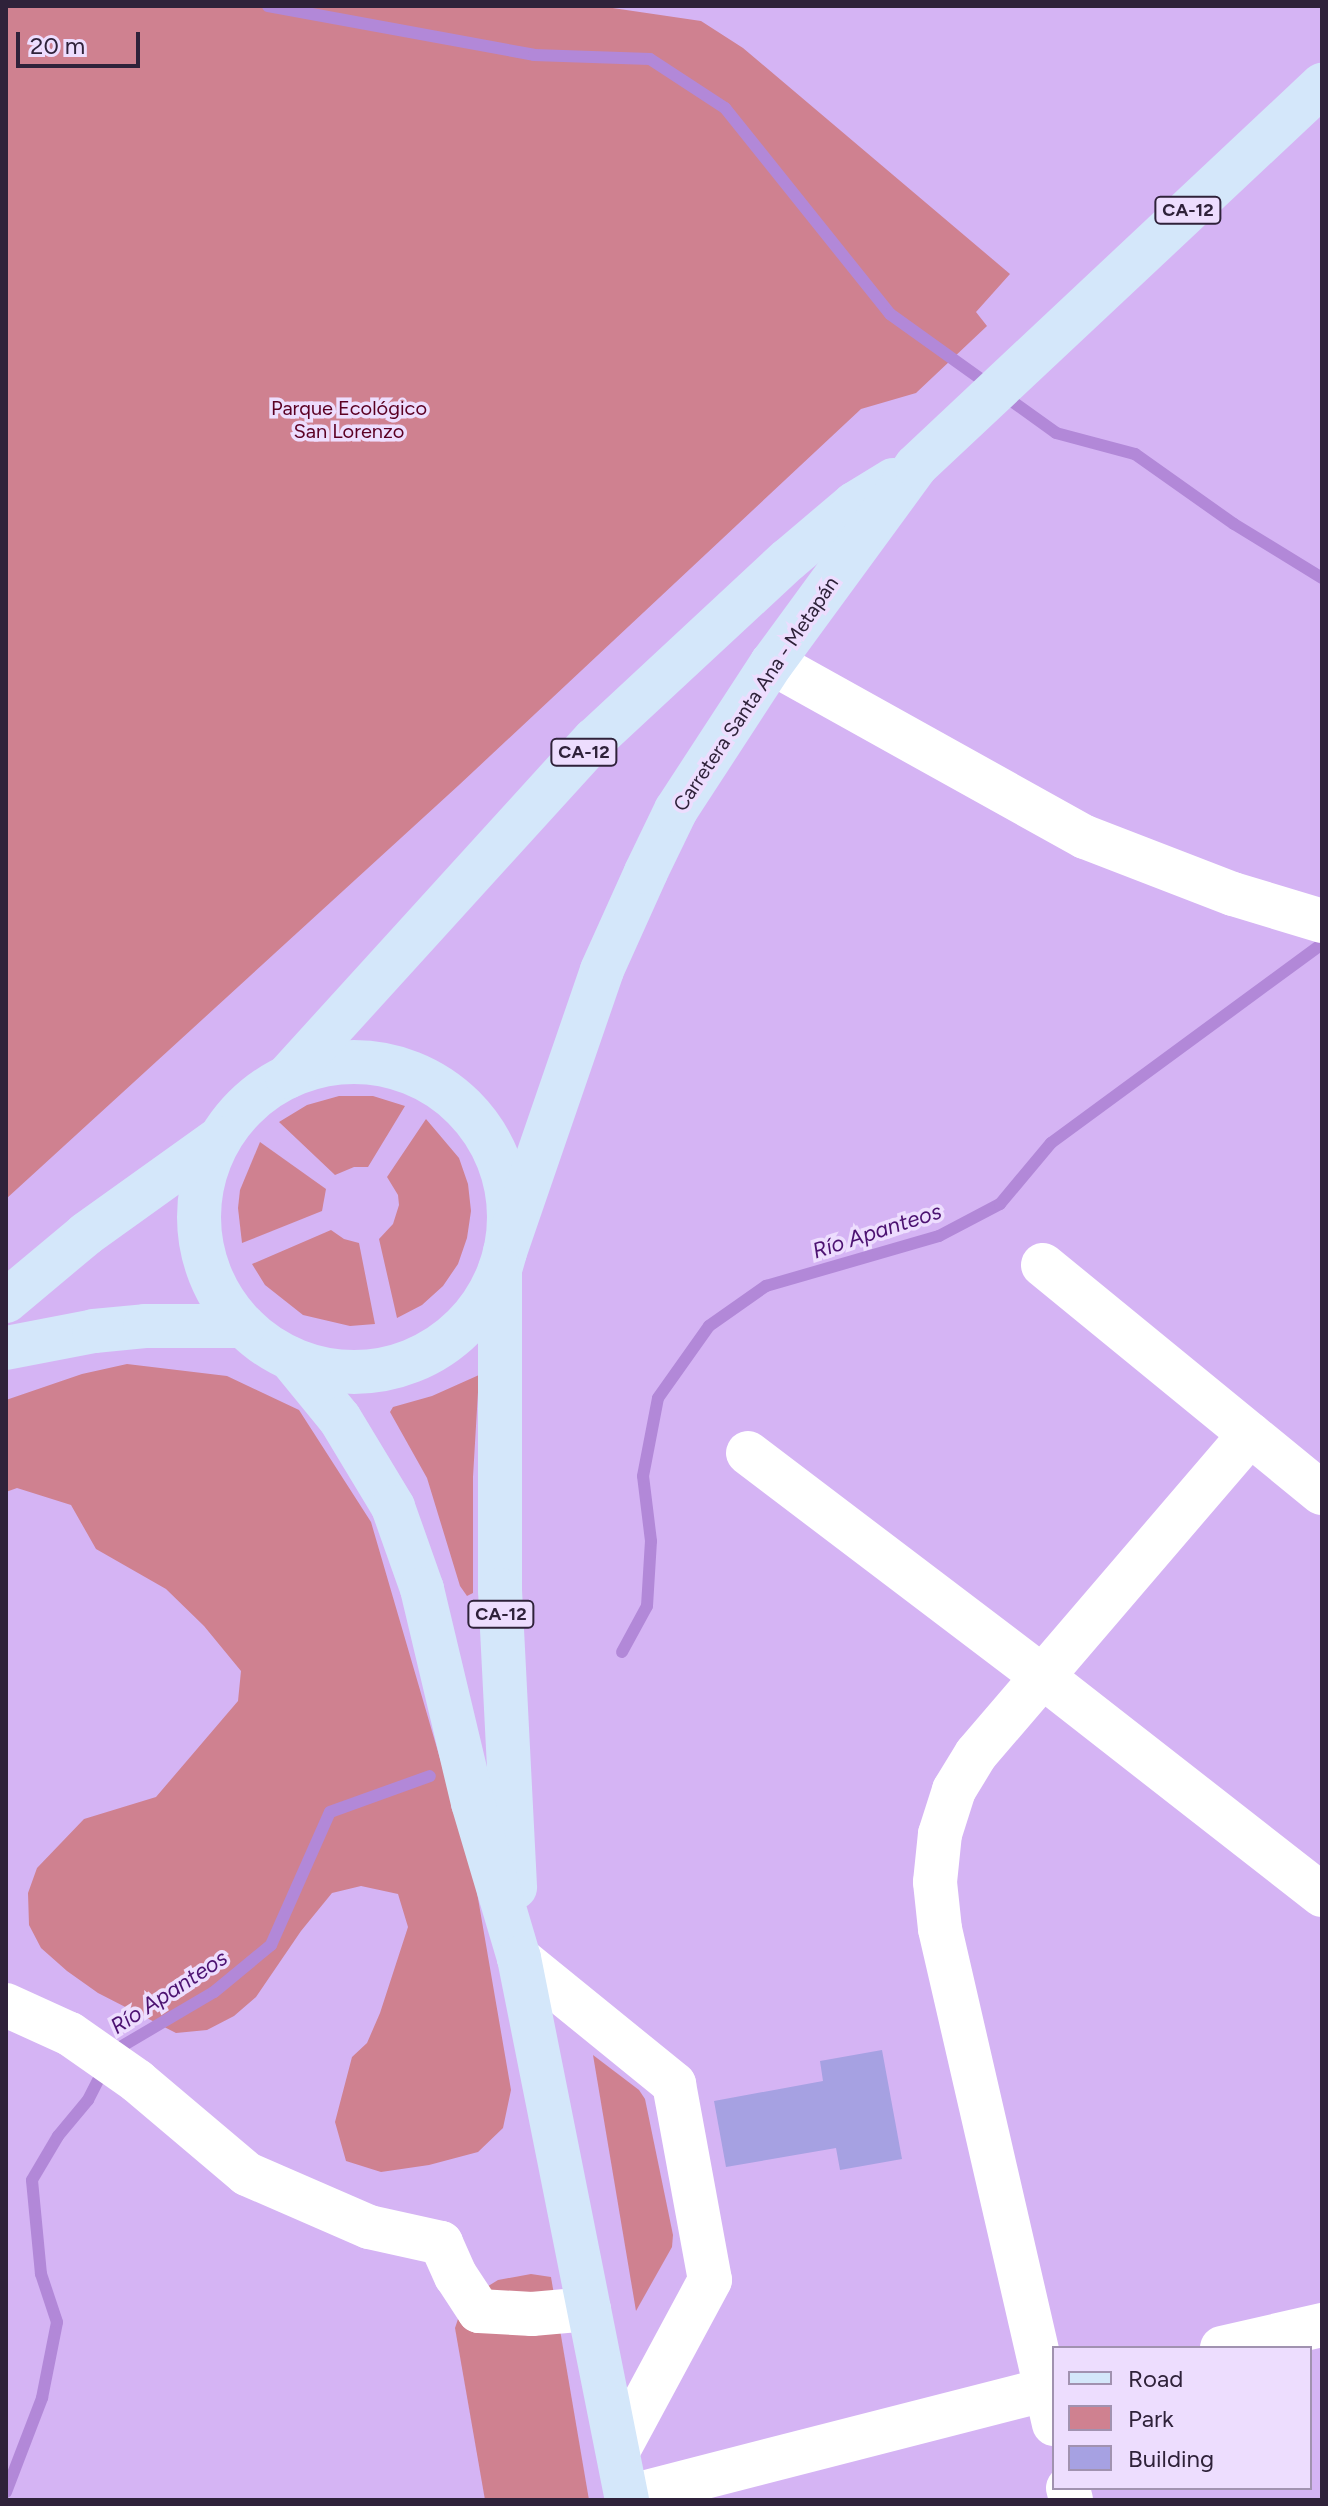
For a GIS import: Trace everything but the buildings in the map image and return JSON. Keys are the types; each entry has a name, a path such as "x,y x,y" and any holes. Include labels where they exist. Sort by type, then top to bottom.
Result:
{"main road":[{"name":"Carretera Santa Ana - Metapán","path":"502,1261 602,970 639,886 676,810 772,663 916,466 1322,85"},
{"name":"Carretera Santa Ana - Metapán","path":"287,1077 594,740 854,504 916,466"},
{"path":"6,1301 86,1234 220,1138 249,1102 287,1077 319,1066 364,1063 408,1072 447,1093 478,1125 500,1164 508,1196 502,1261 470,1319 445,1342 414,1359 381,1369 347,1372 291,1359 244,1326 211,1280 199,1236 203,1180 220,1138"},
{"name":"CA-12","path":"502,1261 500,1590 519,1958"},
{"path":"6,1348 94,1331 145,1326 244,1326"},
{"name":"CA-12","path":"291,1359 340,1419 393,1507 409,1544 473,1803 519,1958 627,2498"}],"street":[{"path":"772,663 1085,837 1233,894 1322,921"},
{"path":"1043,1265 1322,1493"},
{"path":"627,2498 1051,2400 940,1929 935,1882 940,1834 954,1790 976,1754 1250,1434"},
{"path":"748,1453 1043,1677 1322,1895"},
{"path":"519,1958 674,2084 710,2280 618,2451"},
{"path":"6,2005 70,2034 137,2081 247,2174 369,2227 441,2243 456,2276 479,2311 532,2314 589,2309"},
{"path":"1231,2346 1322,2325"}],"green space":[{"name":"Parque Ecológico San Lorenzo","path":"6,6 599,6 701,21 743,48 1010,274 976,312 987,326 916,393 861,409 459,785 6,1199"},
{"path":"339,1096 373,1096 405,1106 368,1167 354,1167 335,1175 279,1122 307,1105"},
{"path":"426,1119 459,1158 468,1184 471,1211 467,1238 458,1264 443,1286 422,1305 397,1318 379,1239 393,1224 399,1205 398,1195 387,1177"},
{"path":"260,1142 326,1189 322,1211 242,1243 238,1208 240,1190"},
{"path":"331,1230 344,1239 359,1243 375,1324 350,1326 303,1315 265,1285 252,1264"},
{"path":"127,1364 227,1376 299,1410 371,1522 474,1875 511,2090 503,2128 478,2152 429,2165 381,2172 346,2161 335,2122 352,2057 367,2043 380,2013 408,1927 398,1894 361,1886 332,1893 301,1931 256,1997 234,2016 207,2030 176,2033 98,1993 67,1971 41,1948 29,1925 28,1893 37,1868 84,1819 156,1797 238,1701 241,1671 204,1626 166,1589 96,1549 71,1505 17,1488 6,1492 6,1400 82,1374"},
{"path":"479,1375 473,1477 473,1593 467,1596 460,1586 427,1478 390,1412 393,1407 432,1396"},
{"path":"593,2055 639,2090 645,2099 673,2235 672,2247 636,2311"},
{"path":"531,2274 551,2277 589,2500 485,2500 455,2328 464,2301 498,2280"}],"waterway":[{"path":"268,6 534,55 650,59 725,108 890,314 1056,433 1135,454 1234,524 1322,578"},
{"name":"Río Apanteos","path":"622,1652 647,1606 651,1541 643,1476 658,1398 709,1326 766,1286 939,1236 1000,1204 1051,1143 1322,944"},
{"name":"Río Apanteos","path":"112,2052 214,1992 271,1945 330,1812 430,1776"},
{"name":"Río Apanteos","path":"6,2492 42,2398 57,2322 41,2274 32,2180 58,2136 88,2100 104,2068"}]}
